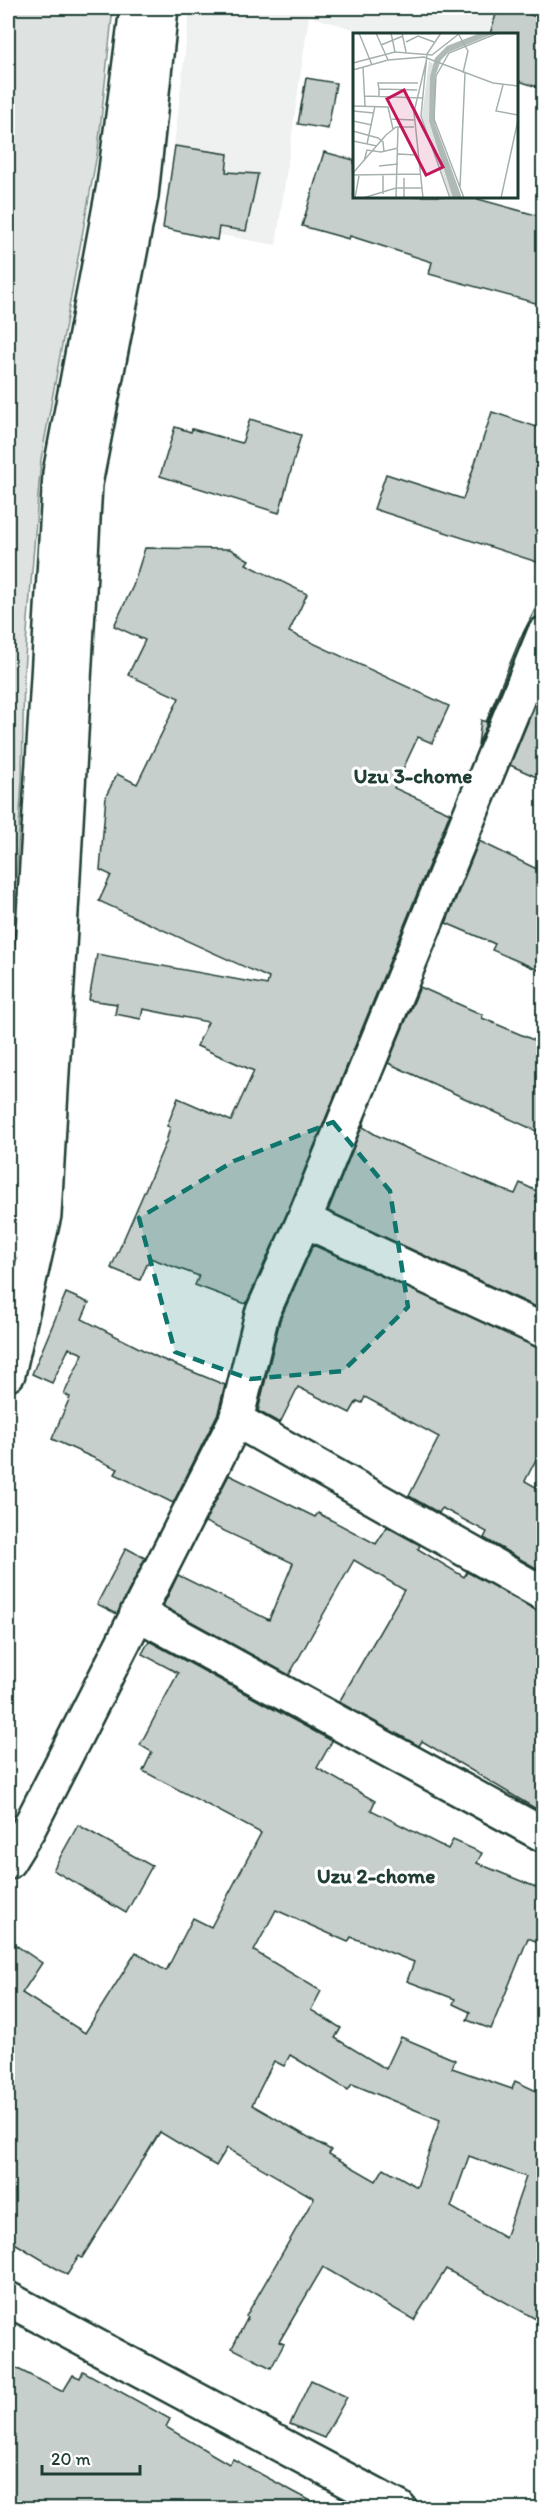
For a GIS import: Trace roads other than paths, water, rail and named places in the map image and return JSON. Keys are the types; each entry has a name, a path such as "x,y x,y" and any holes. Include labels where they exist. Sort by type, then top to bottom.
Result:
{"street":[{"path":"8,1244 17,1205 60,473 114,185 137,8"},
{"path":"8,1374 44,1215 85,484 141,196 161,8"},
{"path":"8,1862 29,1828 136,1613 237,1420 262,1314 304,1220 540,655"},
{"path":"304,1220 543,1331"},
{"path":"237,1420 543,1594"},
{"path":"136,1613 543,1835"},
{"path":"8,2299 399,2508"}],"district":[{"name":"Uzu 3-chome","path":"413,775"},
{"name":"Uzu 2-chome","path":"376,1875"}]}
